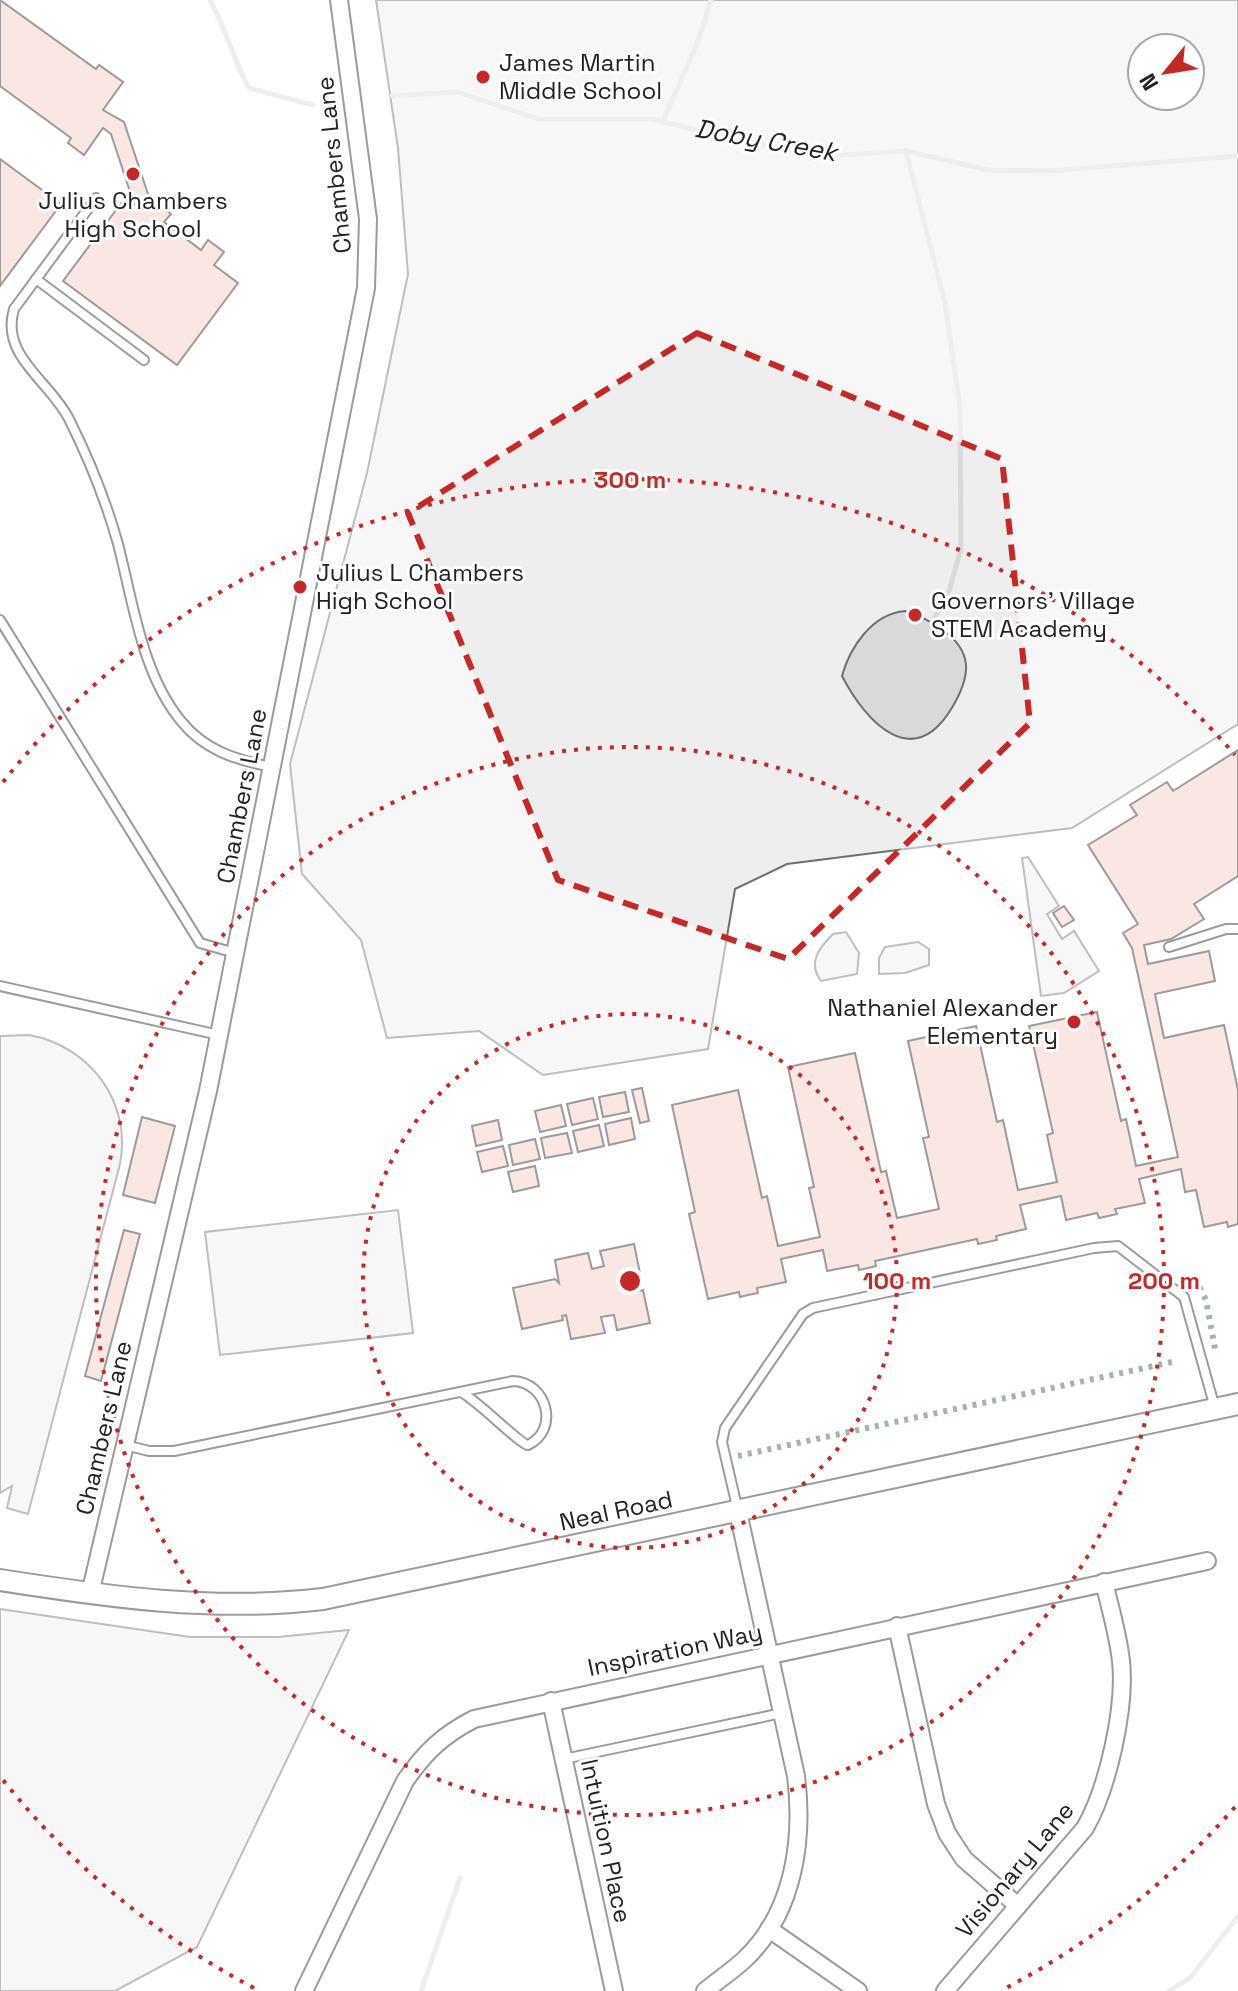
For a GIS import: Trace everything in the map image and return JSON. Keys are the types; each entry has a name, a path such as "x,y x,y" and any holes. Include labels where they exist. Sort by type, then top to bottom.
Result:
{"street":[{"name":"Chambers Lane","path":"90,1594 219,1035 366,288 368,219 339,0"},
{"name":"Neal Road","path":"0,1580 90,1594 211,1605 323,1599 1238,1404"},
{"path":"705,1991 745,1959 769,1929 793,1875 801,1815 783,1713 738,1512"},
{"name":"Inspiration Way","path":"304,1991 405,1781 423,1754 446,1733 474,1719 1207,1561"},
{"name":"Visionary Lane","path":"945,1991 1085,1828 1099,1803 1121,1694 1121,1660 1104,1582"},
{"path":"897,1626 936,1804 947,1833 964,1859 1018,1906"},
{"name":"Intuition Place","path":"551,1701 614,1991"},
{"path":"769,1929 858,1991"}],"lane":[{"path":"96,198 9,319 7,342 59,401 93,470 161,689 181,722 202,741 234,759 272,768"},
{"path":"36,279 144,360"},
{"path":"0,620 196,938 206,948 236,954"},
{"path":"1169,947 1226,929 1238,929"},
{"path":"0,986 219,1035"},
{"path":"738,1512 722,1442 725,1428 803,1314 813,1308 1094,1248 1118,1246 1184,1297 1215,1409"},
{"path":"124,1445 149,1451 174,1451 513,1381 528,1383 546,1410 542,1435 528,1445 520,1443 491,1412 461,1392"},
{"path":"563,1759 783,1713"}],"highlighted area":[{"path":"697,333 1002,459 1030,723 788,959 558,880 408,513"}],"shaded area":[{"path":"376,0 1238,0 1238,724 1072,828 787,864 735,889 708,1049 543,1075 479,1031 387,1038 361,940 302,874 290,764 367,473 408,274 398,148"},
{"path":"905,611 949,635 962,650 966,665 958,696 938,726 923,736 907,739 892,734 878,724 852,694 842,676 864,634 882,618"},
{"path":"1028,857 1059,906 1047,914 1062,939 1074,931 1099,971 1064,993 1041,996 1022,858"},
{"path":"846,932 859,953 857,974 821,981 815,968 819,950 833,934"},
{"path":"918,942 929,949 929,965 905,973 879,974 879,958 885,947"},
{"path":"29,1035 51,1041 88,1064 113,1099 122,1141 120,1164 28,1514 7,1508 12,1486 0,1493 0,1036"},
{"path":"398,1210 413,1333 220,1355 205,1232"},
{"path":"0,1609 190,1637 278,1637 349,1630 197,1947 115,1991 0,1991"}],"building":[{"name":"Julius Chambers High School","path":"0,0 96,69 99,65 123,82 103,110 124,122 148,194 171,214 164,222 201,250 208,240 224,252 214,265 238,283 177,365 63,281 125,198 134,204 111,134 103,128 84,155 68,143 71,138 0,86"},
{"name":"Julius Chambers High School","path":"0,159 61,204 0,286"},
{"name":"Nathaniel Alexander Elementary","path":"1238,750 1238,876 1194,904 1204,919 1171,939 1144,945 1148,964 1209,951 1215,981 1155,994 1164,1038 1224,1025 1238,1090 1238,1224 1228,1227 1227,1222 1204,1227 1196,1190 1185,1192 1181,1169 1139,1179 1145,1203 1115,1209 1117,1214 1099,1218 1097,1213 1066,1220 1061,1196 1020,1205 1026,1229 996,1236 997,1240 978,1244 977,1239 875,1261 876,1266 859,1270 858,1265 827,1271 823,1250 781,1259 786,1282 757,1288 758,1293 740,1297 739,1292 708,1299 689,1214 695,1212 672,1105 738,1090 762,1198 767,1196 778,1246 820,1237 809,1188 814,1187 788,1067 855,1053 881,1172 886,1171 897,1218 939,1209 923,1138 929,1137 908,1041 976,1026 997,1122 1003,1120 1018,1190 1057,1182 1047,1135 1053,1133 1029,1026 1097,1012 1121,1121 1126,1119 1136,1166 1178,1157 1132,948 1123,933 1138,924 1088,845 1137,815 1130,805 1167,782 1173,791"},
{"path":"1064,906 1074,920 1062,927 1053,913"},
{"path":"642,1088 649,1121 640,1123 632,1090"},
{"path":"625,1092 629,1112 603,1117 599,1097"},
{"path":"593,1098 598,1119 572,1125 567,1104"},
{"path":"561,1105 566,1126 540,1132 535,1111"},
{"path":"142,1117 175,1126 155,1203 123,1195"},
{"path":"631,1118 635,1139 609,1145 605,1124"},
{"path":"498,1120 502,1140 476,1146 472,1126"},
{"path":"599,1125 604,1146 578,1152 573,1131"},
{"path":"567,1133 572,1153 545,1158 541,1138"},
{"path":"535,1139 540,1159 513,1165 509,1145"},
{"path":"503,1146 508,1166 482,1172 477,1152"},
{"path":"535,1166 539,1186 513,1192 508,1172"},
{"path":"124,1230 140,1234 101,1381 85,1376"},
{"path":"634,1244 641,1278 629,1281 631,1293 643,1290 650,1323 617,1330 614,1315 601,1317 605,1333 571,1339 566,1315 562,1316 563,1320 522,1329 513,1288 555,1279 559,1283 555,1260 588,1253 592,1269 604,1266 600,1251"}],"waterway":[{"name":"Doby Creek","path":"210,0 249,88 313,105"},
{"path":"663,121 697,44 711,0"},
{"name":"Doby Creek","path":"392,96 457,92 539,119 652,119 731,139 826,156 906,151 988,170 1049,171 1238,156"},
{"path":"906,151 945,303 960,407 961,549 949,591 929,628"},
{"path":"421,1991 460,1878"},
{"path":"1169,1991 1190,1978 1238,1916"}],"hedge":[{"path":"1195,1278 1206,1300 1216,1354"},
{"path":"738,1456 1172,1362"}],"place":[{"name":"James Martin Middle School","path":"483,77"},
{"name":"Julius Chambers High School","path":"133,174"},
{"name":"Julius L Chambers High School","path":"300,587"},
{"name":"Governors' Village STEM Academy","path":"915,615"},
{"name":"Nathaniel Alexander Elementary","path":"1074,1022"}]}
